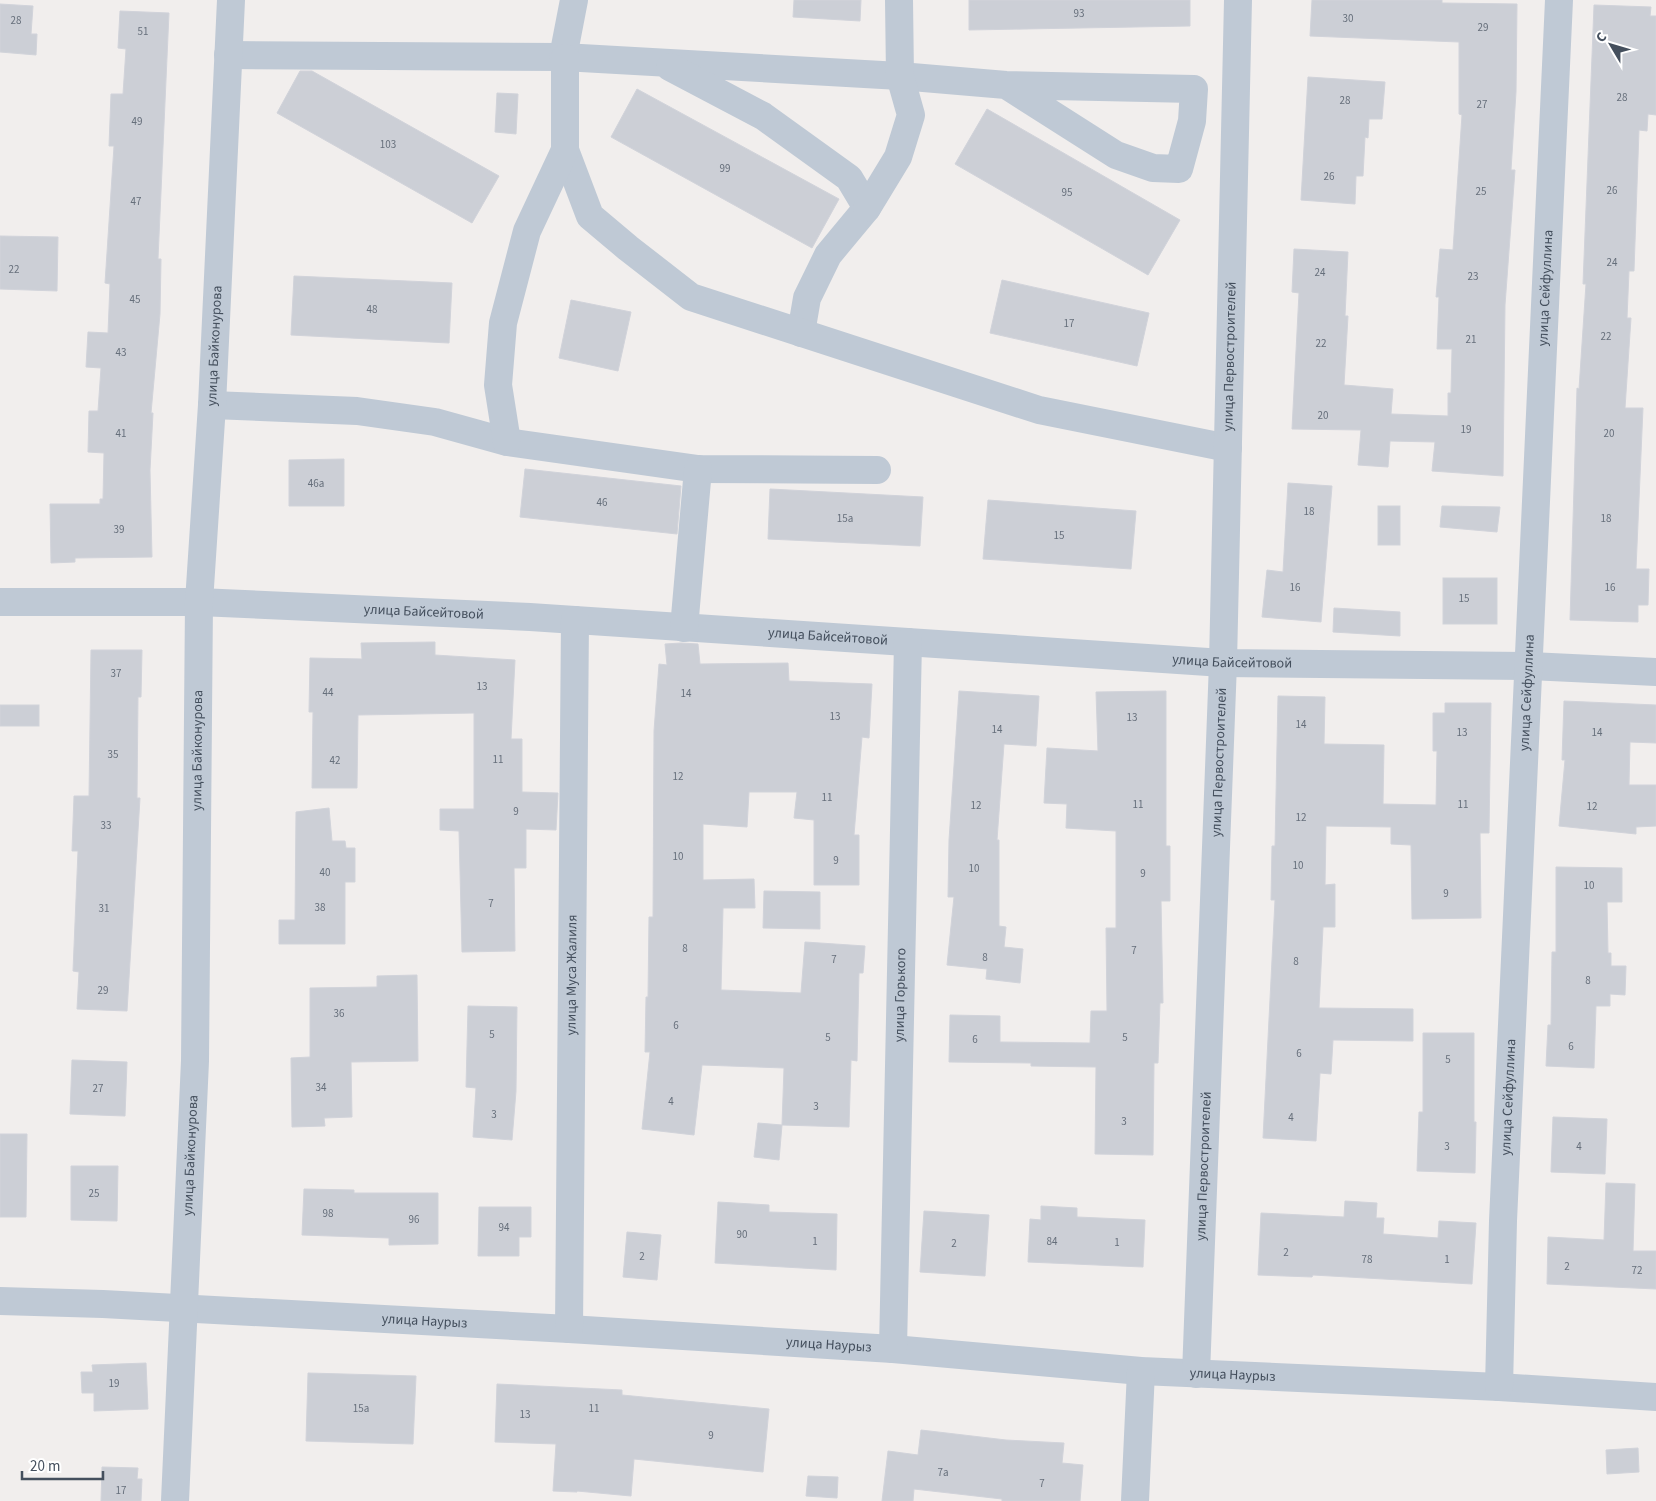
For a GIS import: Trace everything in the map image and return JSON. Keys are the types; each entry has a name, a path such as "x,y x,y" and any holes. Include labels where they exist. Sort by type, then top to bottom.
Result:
{"street":[{"name":"улица Байконурова","path":"175,1501 196,1061 199,602 212,406 231,0"},
{"path":"574,0 564,57 565,150 590,216 691,297 1039,410 1228,448"},
{"path":"801,333 807,298 828,255 867,208 898,157 911,115 900,76 899,0"},
{"name":"улица Первостроителей","path":"1196,1374 1223,663 1238,0"},
{"name":"улица Сейфуллина","path":"1499,1386 1503,1221 1530,666 1559,0"},
{"path":"228,55 564,57 900,76 1006,85 1194,89 1192,121 1179,169 1153,168 1116,155 1006,85"},
{"path":"661,63 763,116 849,178 867,208"},
{"path":"507,442 498,385 503,323 527,231 565,150"},
{"path":"212,406 357,410 435,422 507,442 698,469 877,470"},
{"path":"684,628 698,469"},
{"name":"улица Байсейтовой","path":"0,602 199,602 575,620 1223,663 1530,666 1656,672"},
{"name":"улица Муса Жалиля","path":"569,1329 575,620"},
{"name":"улица Горького","path":"893,1349 908,642"},
{"name":"улица Наурыз","path":"0,1301 184,1308 569,1329 893,1349 1141,1371 1499,1386 1656,1397"},
{"path":"1135,1501 1141,1371"}],"building":[{"path":"794,0 861,0 860,21 793,17"},
{"path":"969,0 1190,0 1190,26 969,30"},
{"path":"1312,0 1442,0 1442,3 1517,4 1516,92 1511,170 1515,170 1505,305 1503,476 1432,471 1435,442 1390,441 1388,467 1358,465 1361,430 1292,429 1299,293 1292,292 1294,249 1348,252 1345,316 1348,316 1344,385 1393,389 1391,414 1448,416 1448,393 1451,393 1452,349 1437,349 1439,297 1436,297 1440,249 1453,250 1462,115 1459,114 1459,42 1310,36"},
{"path":"0,4 33,6 31,34 37,34 36,55 0,52"},
{"path":"1594,5 1651,7 1650,16 1656,16 1656,115 1648,114 1647,131 1639,130 1634,271 1629,271 1627,318 1631,318 1625,408 1643,408 1636,569 1649,569 1648,605 1638,605 1638,622 1570,620 1577,388 1579,389 1586,284 1583,284"},
{"path":"120,11 169,13 158,259 161,259 160,314 151,413 153,413 150,470 152,557 75,558 75,562 51,563 50,504 100,504 100,499 103,499 104,453 88,452 89,411 98,411 101,368 86,367 88,332 108,333 110,284 105,283 114,146 109,146 111,94 123,94 126,49 118,48"},
{"path":"300,71 312,71 499,176 472,223 277,113"},
{"path":"1308,77 1385,82 1382,119 1369,119 1368,138 1365,137 1363,176 1356,176 1355,204 1301,200"},
{"path":"637,89 839,199 812,248 611,137"},
{"path":"497,93 518,94 516,134 495,132"},
{"path":"987,109 1180,220 1148,275 955,164"},
{"path":"0,236 58,237 57,291 0,289"},
{"path":"294,276 452,283 449,343 291,335"},
{"path":"1002,280 1149,313 1137,366 990,333"},
{"path":"571,300 631,312 618,371 559,358"},
{"path":"344,459 344,506 289,506 289,460"},
{"path":"525,469 681,486 677,534 520,517"},
{"path":"1288,483 1332,486 1321,622 1262,617 1267,570 1283,572"},
{"path":"770,489 923,497 920,546 768,539"},
{"path":"988,500 1136,511 1131,569 983,559"},
{"path":"1378,506 1400,506 1400,545 1378,545"},
{"path":"1442,506 1500,507 1497,532 1440,527"},
{"path":"1443,578 1497,578 1497,624 1443,624"},
{"path":"1334,608 1400,612 1400,636 1333,632"},
{"path":"435,642 435,655 515,660 511,739 522,739 522,792 558,793 556,830 526,829 526,868 514,868 515,951 462,952 459,831 440,830 440,809 474,809 474,713 358,715 357,788 312,788 313,712 309,712 310,658 362,659 361,643"},
{"path":"665,644 698,644 700,664 788,663 789,681 872,684 869,738 862,737 854,835 859,835 859,885 814,885 814,820 794,818 797,792 749,792 747,827 703,824 703,880 754,879 755,908 723,908 721,990 801,993 805,942 865,946 863,973 859,973 857,1061 851,1060 849,1127 782,1125 784,1068 702,1065 694,1135 642,1129 650,1052 645,1052 646,997 648,997 649,917 653,917 654,731 659,664 667,665"},
{"path":"91,650 142,650 141,697 138,697 137,798 140,798 127,1011 77,1009 79,972 73,971 78,851 72,851 74,796 89,796"},
{"path":"959,691 1039,696 1036,746 1004,744 997,840 999,840 999,926 1006,927 1004,947 1023,949 1020,983 986,979 987,969 947,965 954,897 948,897 949,840"},
{"path":"1166,691 1166,846 1170,846 1170,901 1161,901 1163,1003 1160,1003 1158,1063 1154,1063 1153,1155 1095,1154 1096,1067 1031,1066 1031,1063 949,1062 950,1015 1000,1016 1000,1042 1090,1043 1091,1011 1107,1011 1106,928 1116,928 1116,831 1066,828 1067,804 1044,803 1047,748 1098,751 1096,692"},
{"path":"1278,696 1325,697 1324,744 1384,745 1383,804 1436,805 1437,751 1433,751 1433,713 1445,713 1445,703 1491,703 1489,833 1480,833 1481,918 1412,919 1411,845 1391,844 1391,827 1326,826 1325,885 1335,884 1335,927 1323,927 1319,1008 1413,1009 1413,1041 1333,1040 1331,1074 1320,1073 1316,1141 1263,1138 1275,900 1271,900 1272,846 1275,846"},
{"path":"1564,701 1656,705 1656,743 1630,742 1629,785 1656,785 1656,826 1636,827 1636,834 1559,826 1565,760 1562,760"},
{"path":"0,705 39,705 39,726 0,726"},
{"path":"329,808 332,841 345,841 346,848 355,848 355,882 345,882 345,944 279,944 279,920 295,920 296,812"},
{"path":"1556,867 1622,868 1622,902 1607,902 1608,953 1611,953 1611,966 1626,966 1625,995 1610,994 1610,1006 1596,1006 1594,1068 1546,1066 1548,1025 1551,1025 1552,952 1556,952"},
{"path":"764,891 820,892 820,929 763,928"},
{"path":"417,975 418,1061 351,1062 352,1117 324,1118 325,1126 292,1127 291,1058 310,1057 310,988 377,987 377,976"},
{"path":"468,1006 517,1007 516,1091 512,1140 473,1137 476,1088 466,1087"},
{"path":"1423,1033 1474,1033 1475,1173 1417,1171 1419,1112 1423,1112"},
{"path":"72,1060 127,1062 125,1116 70,1114"},
{"path":"1553,1117 1607,1119 1605,1174 1551,1172"},
{"path":"758,1123 782,1125 779,1160 754,1157"},
{"path":"0,1134 27,1134 26,1217 0,1217"},
{"path":"71,1166 118,1166 117,1221 71,1220"},
{"path":"1606,1183 1635,1184 1633,1251 1656,1251 1656,1289 1547,1284 1548,1237 1604,1240"},
{"path":"304,1189 354,1190 354,1193 438,1193 438,1244 389,1245 389,1238 302,1235"},
{"path":"1345,1201 1377,1203 1376,1218 1384,1218 1383,1234 1438,1238 1439,1221 1476,1223 1472,1284 1313,1275 1312,1277 1258,1275 1261,1213 1344,1217"},
{"path":"718,1202 769,1205 769,1212 837,1214 836,1270 715,1263"},
{"path":"1041,1206 1077,1208 1077,1217 1145,1220 1143,1267 1028,1262 1030,1219 1041,1220"},
{"path":"479,1207 531,1207 531,1237 519,1237 519,1256 478,1256"},
{"path":"924,1211 989,1215 985,1276 920,1272"},
{"path":"627,1232 661,1235 657,1280 623,1277"},
{"path":"146,1363 148,1409 94,1411 94,1393 82,1393 81,1372 93,1372 92,1365"},
{"path":"308,1373 416,1376 413,1444 306,1441"},
{"path":"497,1384 622,1390 622,1395 769,1409 763,1472 634,1459 631,1496 577,1491 553,1491 556,1444 495,1442"},
{"path":"921,1430 1006,1440 1064,1443 1062,1463 1083,1465 1080,1501 1002,1501 1002,1499 914,1489 913,1501 882,1501 888,1451 918,1455"},
{"path":"1638,1448 1639,1472 1607,1474 1606,1450"},
{"path":"102,1467 138,1468 137,1479 142,1479 141,1501 101,1501"},
{"path":"808,1476 838,1477 837,1498 806,1496"}]}
